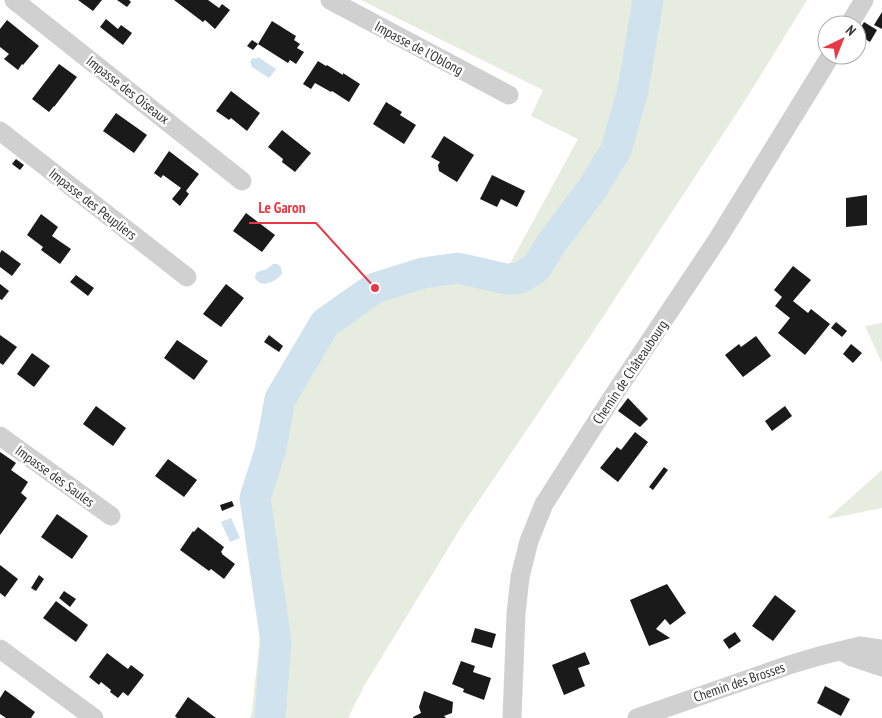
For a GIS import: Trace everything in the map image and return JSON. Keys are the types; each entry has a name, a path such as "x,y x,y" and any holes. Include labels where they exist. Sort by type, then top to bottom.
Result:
{"street":[{"name":"Impasse des Oiseaux","path":"14,0 242,181"},
{"name":"Impasse de l'Oblong","path":"330,0 509,95"},
{"path":"855,15 864,0"},
{"name":"Chemin de Châteaubourg","path":"512,718 516,614 520,577 529,541 544,504 613,396 720,237 825,65"},
{"name":"Impasse des Peupliers","path":"0,131 187,278"},
{"name":"Impasse des Saules","path":"0,436 111,516"},
{"name":"Chemin des Brosses","path":"637,718 789,665 860,646 882,649"},
{"path":"0,649 94,718"},
{"path":"842,651 852,657 882,667"}],"shaded area":[{"path":"361,0 807,0 746,99 595,329 463,524 364,686 348,718 250,718 263,606 248,501 256,440 282,379 322,315 382,278 447,260 506,271 578,139 531,116 543,90"},
{"path":"882,323 882,363 865,326"},
{"path":"882,470 882,508 827,519"}],"water":[{"path":"258,57 276,69 269,78 252,67 250,61"},
{"path":"273,264 281,267 282,274 276,280 264,284 255,278 256,273 267,269"},
{"path":"231,518 240,538 230,542 221,522"}],"building":[{"path":"78,0 102,0 93,11"},
{"path":"117,0 129,0 131,2 127,7"},
{"path":"174,0 208,0 219,8 222,4 230,10 215,29 205,20 203,22"},
{"path":"882,12 882,29 874,25"},
{"path":"106,19 118,29 121,25 132,33 123,45 100,27"},
{"path":"7,20 39,46 18,70 4,59 9,54 0,47 0,29"},
{"path":"272,21 296,36 294,40 300,44 297,48 304,52 296,64 290,60 288,63 258,44"},
{"path":"867,24 877,30 870,42 867,40"},
{"path":"252,40 258,44 253,50 247,46"},
{"path":"318,61 360,84 349,102 315,83 311,89 303,84"},
{"path":"59,64 77,77 49,112 32,99"},
{"path":"231,91 260,113 247,131 231,118 229,120 216,111"},
{"path":"386,102 402,112 400,115 416,125 404,144 373,124"},
{"path":"116,113 147,135 134,153 103,131"},
{"path":"282,130 311,153 295,172 268,147"},
{"path":"444,136 474,155 457,182 439,171 438,165 440,162 431,157"},
{"path":"169,151 199,174 186,191 189,194 180,206 172,199 181,188 163,175 161,178 154,173"},
{"path":"16,159 24,165 20,170 12,164"},
{"path":"492,175 525,191 517,207 501,199 497,207 480,199"},
{"path":"867,195 867,225 846,227 846,198"},
{"path":"246,213 275,235 262,252 233,231"},
{"path":"41,214 58,227 52,236 71,249 60,264 41,250 43,247 27,235"},
{"path":"2,250 21,264 12,276 0,267 0,253"},
{"path":"793,266 811,280 793,301 808,313 811,309 830,324 805,355 778,333 790,318 775,306 782,297 774,290"},
{"path":"76,275 94,288 88,296 70,282"},
{"path":"0,284 9,291 2,300 0,299"},
{"path":"226,284 244,298 221,327 203,314"},
{"path":"836,322 847,331 842,337 831,328"},
{"path":"0,335 17,347 3,365 0,363"},
{"path":"269,335 283,346 279,352 264,342"},
{"path":"756,336 771,356 743,377 725,355 739,344 741,347"},
{"path":"177,340 208,361 194,380 164,358"},
{"path":"851,344 862,353 853,363 843,354"},
{"path":"32,353 50,366 34,387 17,374"},
{"path":"628,398 648,419 640,427 618,411"},
{"path":"96,406 126,428 113,446 83,424"},
{"path":"785,406 792,416 772,431 765,421"},
{"path":"635,432 648,442 618,482 600,468 617,447 621,450"},
{"path":"0,452 16,463 11,470 28,482 21,493 27,498 0,535"},
{"path":"168,459 197,480 184,497 155,476"},
{"path":"664,467 668,470 653,490 649,487"},
{"path":"232,501 234,506 222,511 220,505"},
{"path":"57,514 88,536 72,559 41,537"},
{"path":"198,527 224,547 221,552 222,554 235,564 224,579 211,569 209,571 180,550"},
{"path":"0,565 18,579 5,597 0,593"},
{"path":"39,575 44,579 36,591 31,588"},
{"path":"667,584 686,613 670,625 665,619 656,629 670,638 649,646 630,600"},
{"path":"64,591 76,599 70,607 59,598"},
{"path":"775,595 796,611 773,641 752,626"},
{"path":"56,601 88,625 76,642 43,618"},
{"path":"475,628 496,634 492,648 471,642"},
{"path":"735,632 741,641 729,649 723,640"},
{"path":"585,652 590,664 578,668 585,686 564,695 552,665"},
{"path":"107,653 128,669 131,665 144,675 128,696 123,692 118,698 101,682 99,685 89,677"},
{"path":"461,661 475,666 473,672 491,678 484,700 463,692 464,689 452,684"},
{"path":"825,686 850,699 841,716 817,703"},
{"path":"5,690 35,712 31,718 6,718 0,714 0,698"},
{"path":"424,691 453,702 452,713 444,716 446,718 413,718 421,713 419,707"},
{"path":"188,697 216,718 177,718 175,716"}],"waterway":[{"path":"270,718 276,642 255,498 271,448 280,399 325,323 375,288 423,273 458,268 506,279 520,278 536,268 551,244 592,189 616,150 633,90 648,0"}],"place":[{"name":"Le Garon","path":"375,288"}]}
